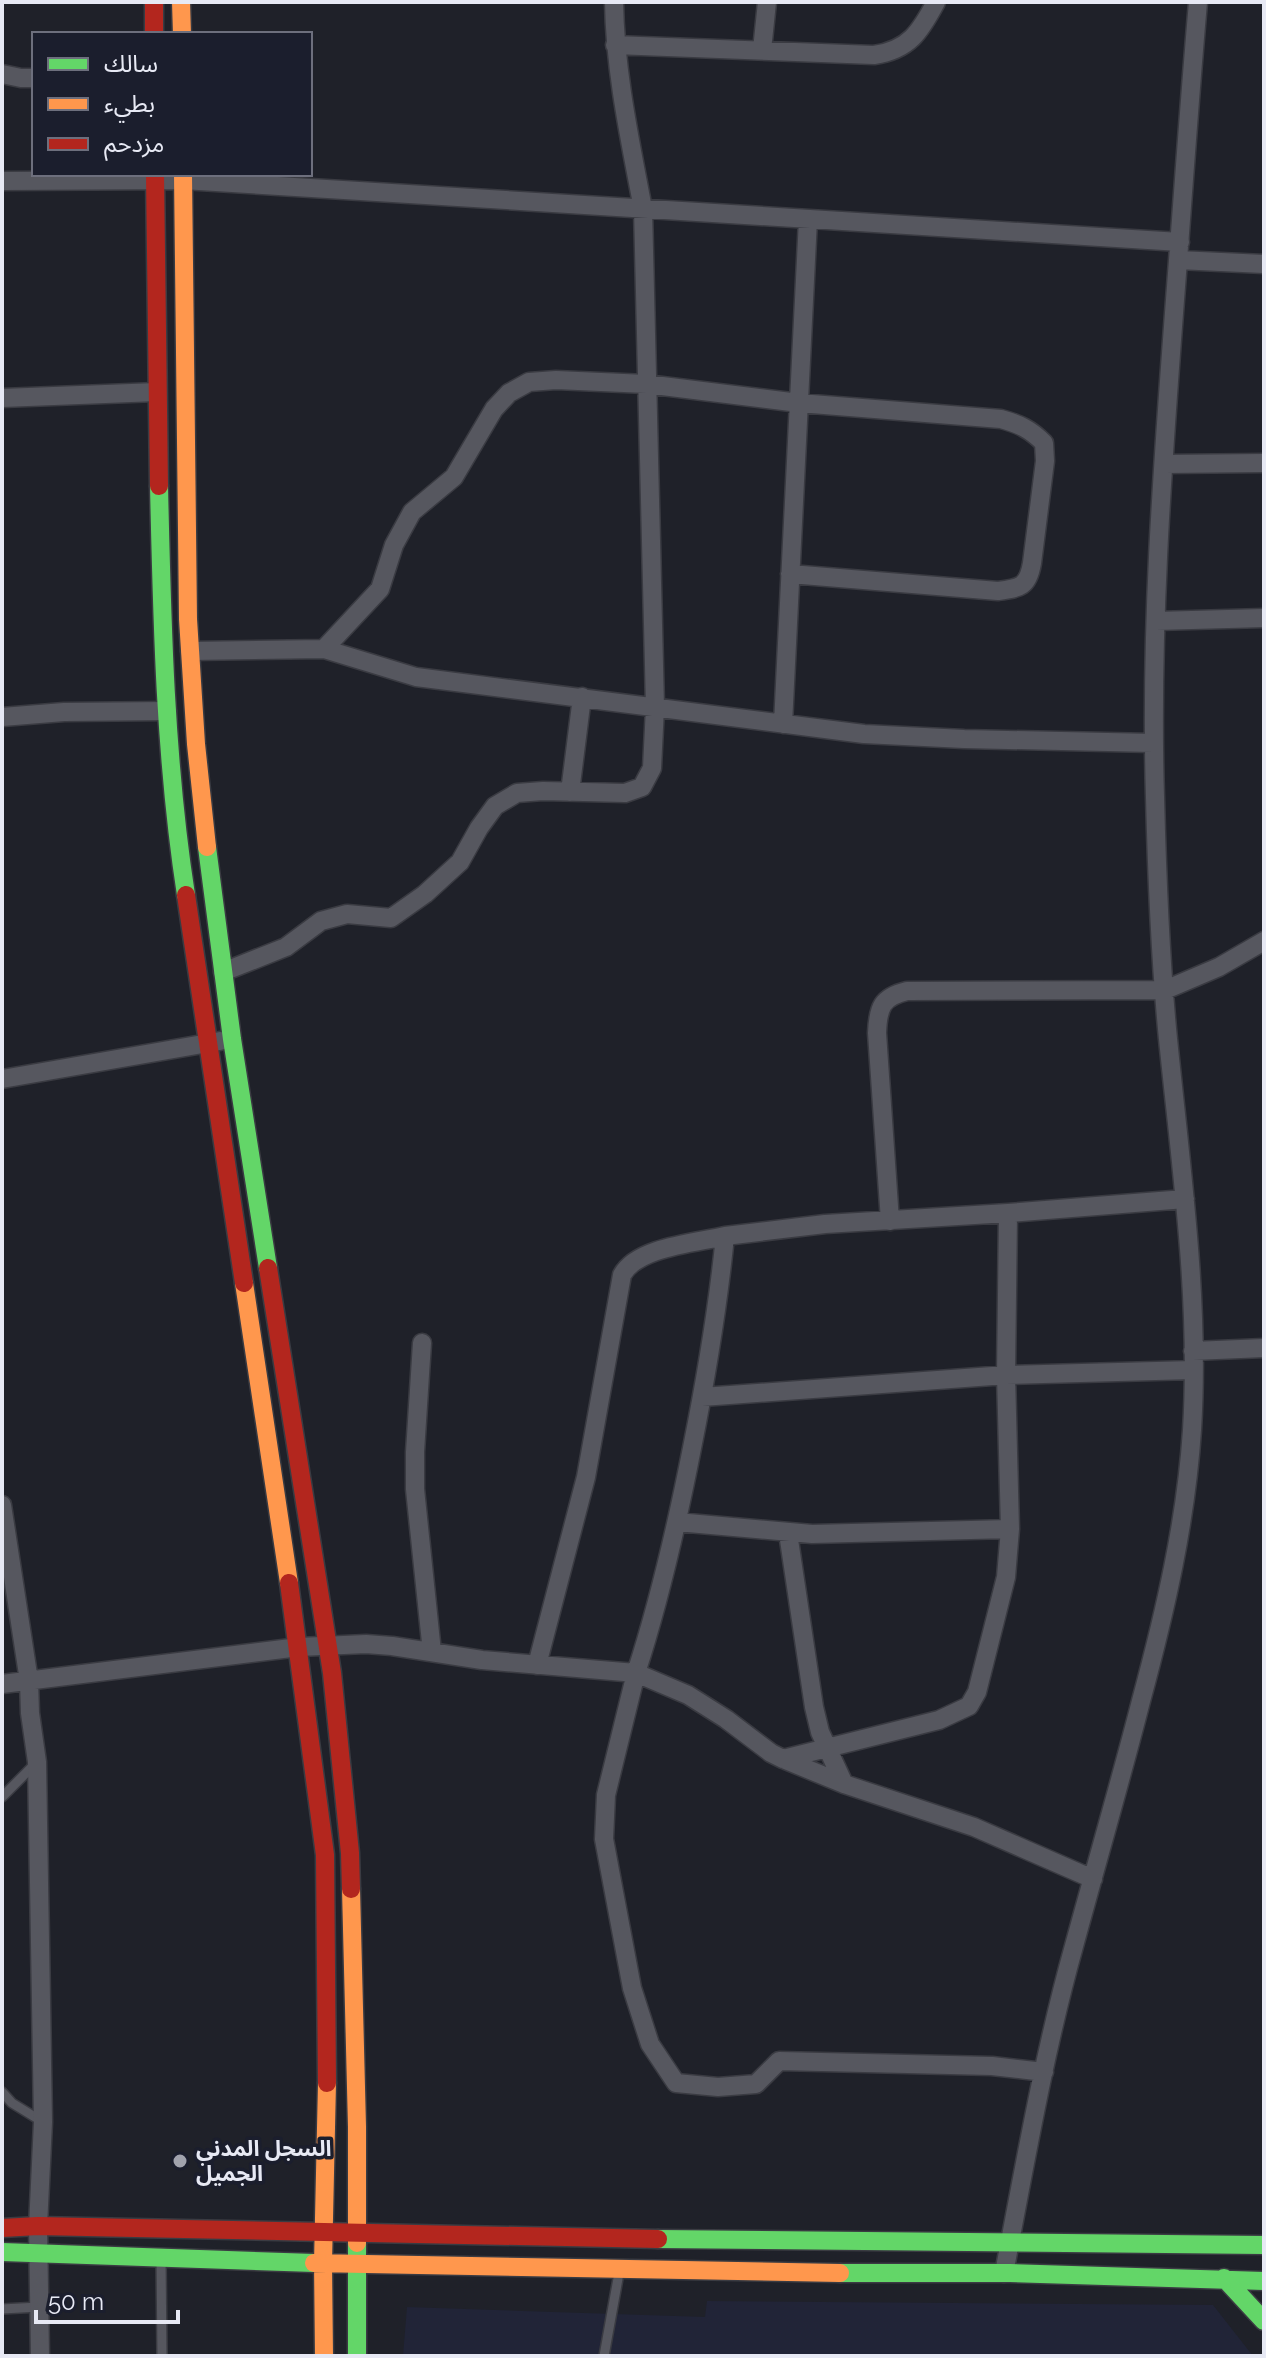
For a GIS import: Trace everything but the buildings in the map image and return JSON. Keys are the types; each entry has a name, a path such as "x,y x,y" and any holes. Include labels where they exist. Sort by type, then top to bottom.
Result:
{"street":[{"path":"151,32 154,2"},
{"path":"181,2 182,32"},
{"path":"223,972 286,947 321,921 347,914 391,918 425,894 460,862 495,806 517,793 625,793 642,787 652,768 655,707 643,209 615,45 614,2"},
{"path":"762,50 767,2"},
{"path":"615,45 874,55 900,49 912,39 936,2"},
{"path":"1004,2273 1044,2072 1072,1953 1167,1604 1185,1498 1192,1429 1193,1361 1185,1199 1165,990 1153,743 1164,464 1198,2"},
{"path":"2,74 32,78"},
{"path":"156,177 157,392 167,711 179,852 299,1647 325,1855 327,2127 324,2356"},
{"path":"2,181 183,177 808,219 1179,251 1264,264"},
{"path":"183,177 190,651 200,796 232,1039 327,1645 350,1853 358,2232 357,2356"},
{"path":"783,724 808,219"},
{"path":"324,649 380,589 394,545 412,512 454,477 494,409 509,393 529,382 556,380 646,384 799,403 1001,419 1019,424 1044,443 1045,461 1030,578 1018,588 998,591 790,574"},
{"path":"2,398 157,392"},
{"path":"1164,464 1264,463"},
{"path":"1156,621 1264,618"},
{"path":"190,651 324,649 416,677 864,734 1153,743"},
{"path":"570,792 582,697"},
{"path":"2,717 64,712 167,711"},
{"path":"890,1221 877,1018 882,1004 890,995 907,991 1165,990 1219,967 1264,941"},
{"path":"2,1079 232,1039"},
{"path":"537,1665 586,1477 622,1275 626,1267 638,1258 725,1236 825,1224 1185,1199"},
{"path":"783,1759 939,1720 969,1706 977,1692 1006,1577 1010,1529 1006,1375 1008,1213"},
{"path":"725,1236 721,1282 702,1397 677,1522 606,1795 604,1839 632,1988 650,2044 676,2083 718,2087 756,2084 779,2061 992,2066 1044,2072"},
{"path":"422,1343 415,1489 432,1652"},
{"path":"702,1397 1193,1361 1264,1348"},
{"path":"2,1505 29,1681 37,1762 43,2122 38,2226 40,2356"},
{"path":"677,1522 788,1533 866,1534 1010,1529"},
{"path":"788,1533 814,1707 820,1732 844,1784"},
{"path":"2,1684 327,1645 392,1646 482,1660 636,1673 688,1695 783,1759 844,1784 974,1827 1093,1879"},
{"path":"2,2228 38,2226 800,2242 1264,2245"},
{"path":"1234,2245 1264,2228"},
{"path":"2,2252 358,2264 1004,2273 1264,2281"},
{"path":"1224,2278 1264,2321"}],"lane":[{"path":"2,1797 37,1762"},
{"path":"2,2092 12,2103 43,2122"},
{"path":"161,2257 162,2356"},
{"path":"604,2356 620,2269"},
{"path":"2,2309 39,2307"}],"shaded area":[{"path":"707,2301 1213,2305 1253,2356 403,2356 407,2307 705,2317"}],"traffic: fast":[{"path":"159,486 169,742 186,895"},
{"path":"207,847 232,1039 268,1268"},
{"path":"658,2239 1264,2245"},
{"path":"357,2243 357,2356"},
{"path":"2,2252 314,2263"},
{"path":"840,2273 1010,2273 1264,2281"},
{"path":"1224,2278 1264,2321"}],"traffic: slow":[{"path":"181,2 182,32"},
{"path":"183,176 188,619 196,744 207,847"},
{"path":"244,1283 289,1583"},
{"path":"351,1889 357,2243"},
{"path":"324,2356 327,2083"},
{"path":"314,2263 840,2273"}],"traffic: jam":[{"path":"154,2 154,32"},
{"path":"155,176 159,486"},
{"path":"186,895 244,1283"},
{"path":"268,1268 332,1673 351,1889"},
{"path":"289,1583 325,1855 327,2083"},
{"path":"2,2228 38,2226 658,2239"}],"place":[{"name":"السجل المدني الجميل","path":"180,2161"}]}
